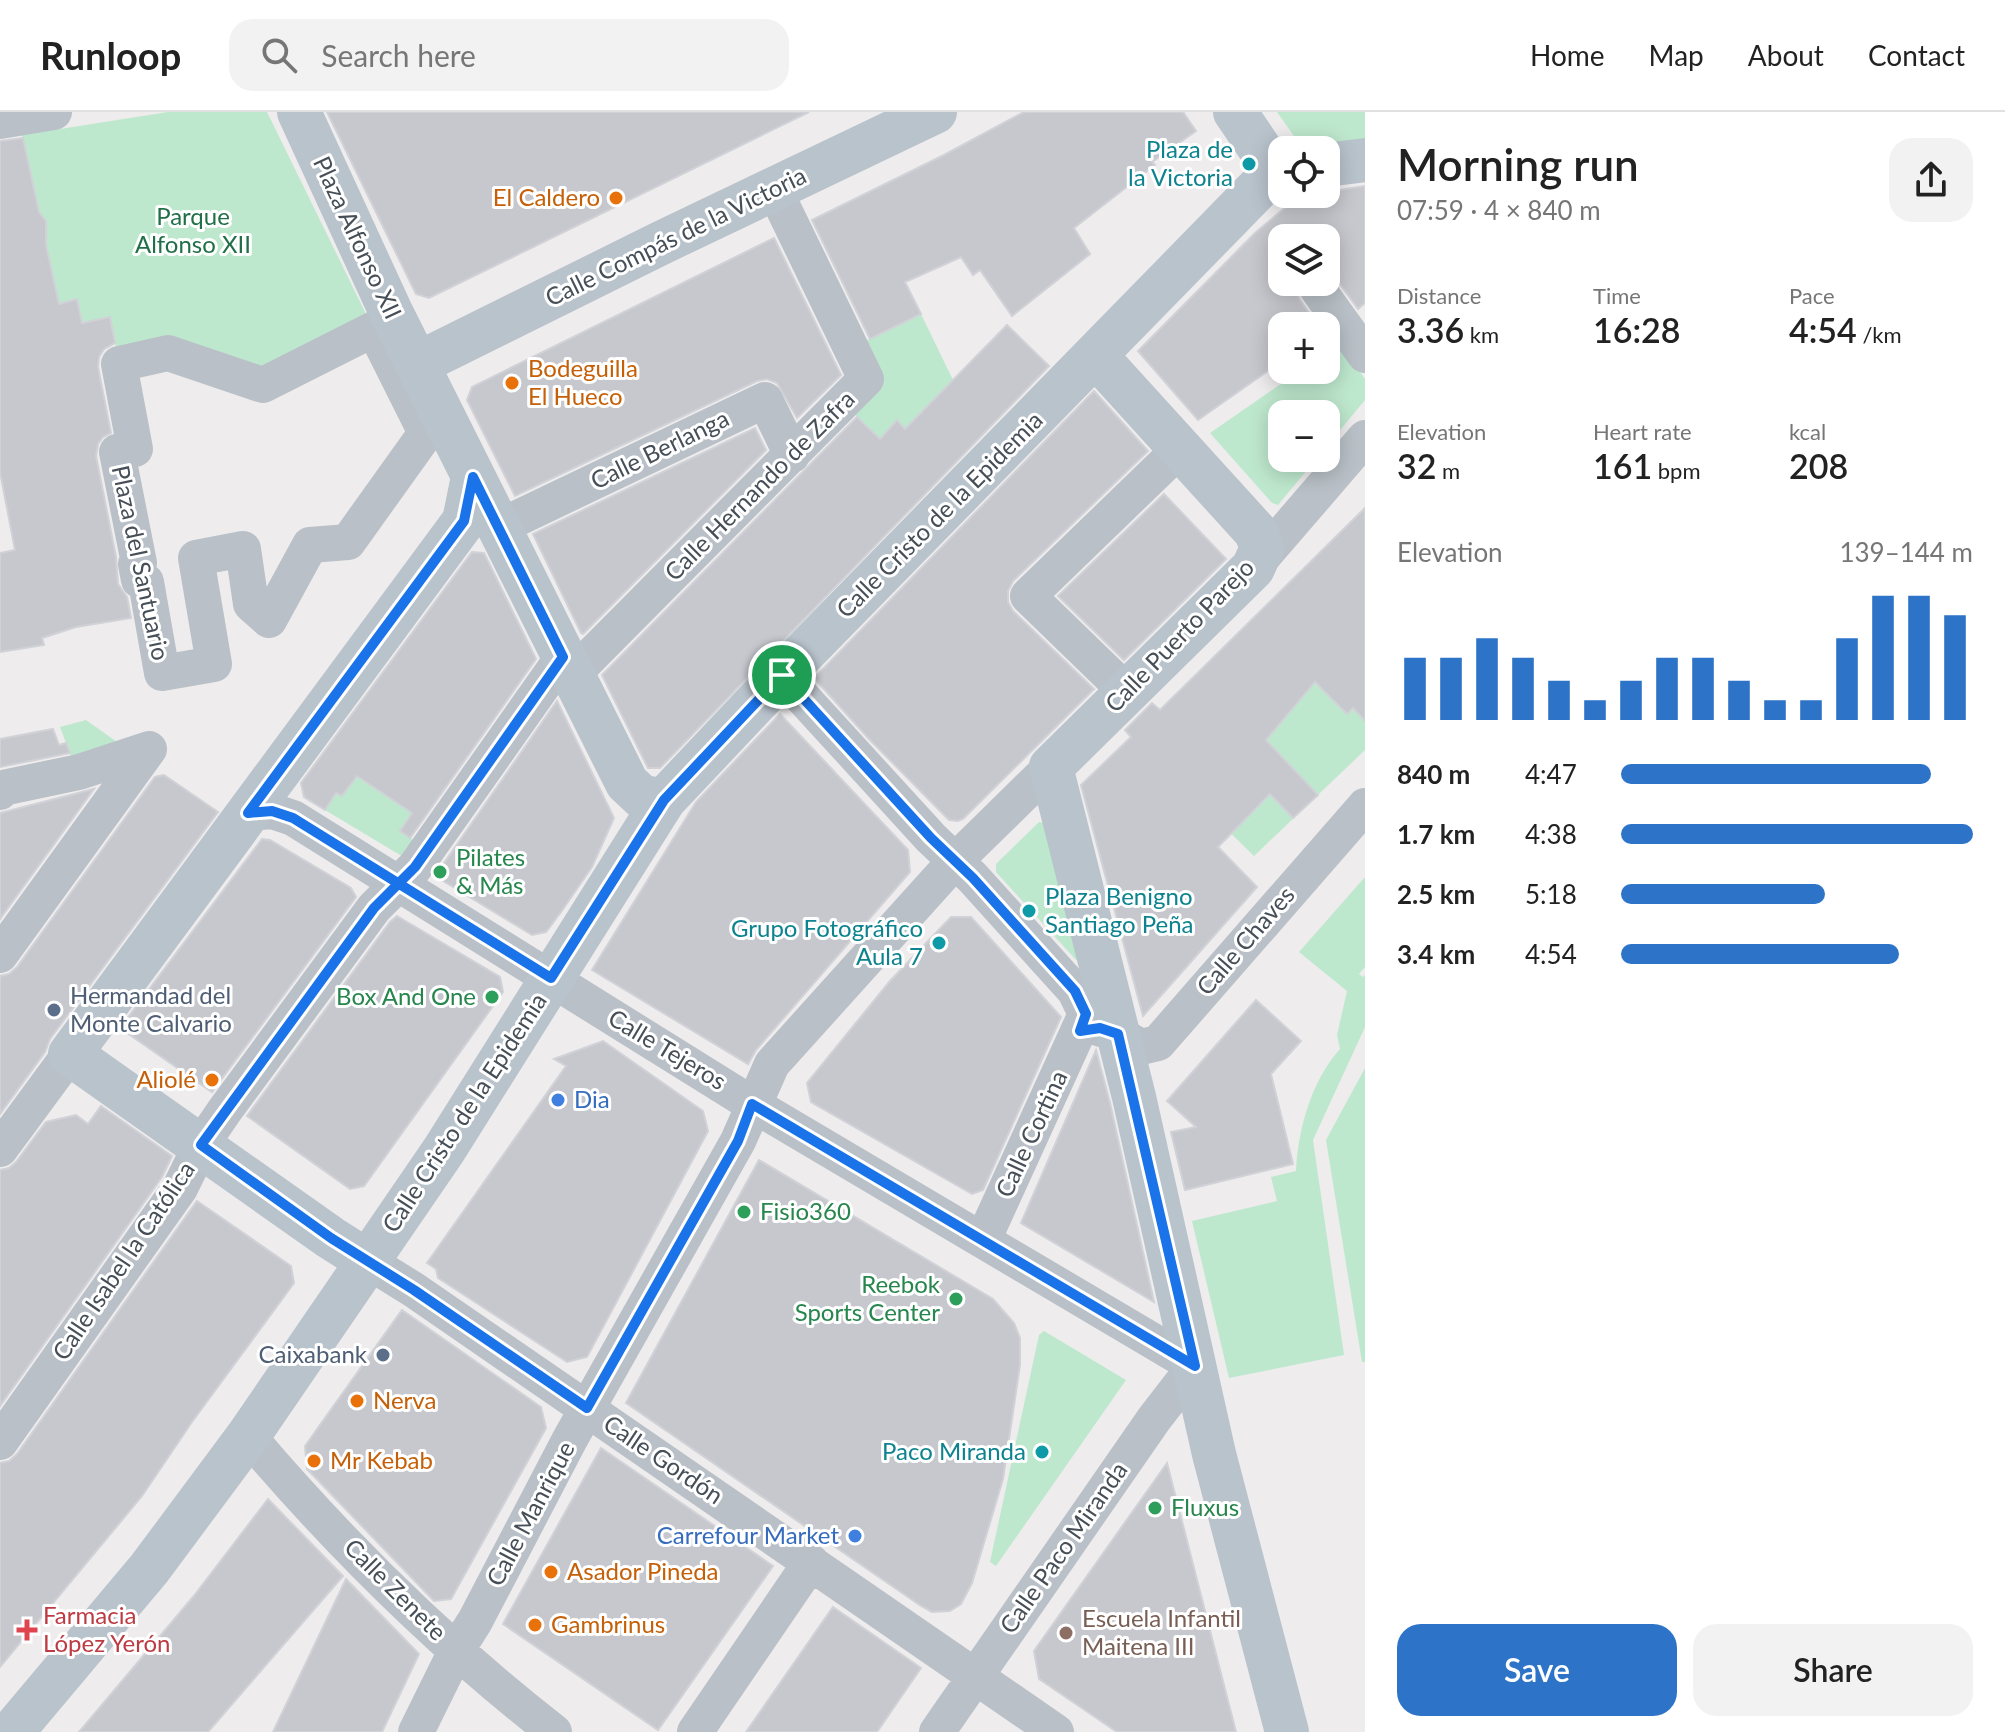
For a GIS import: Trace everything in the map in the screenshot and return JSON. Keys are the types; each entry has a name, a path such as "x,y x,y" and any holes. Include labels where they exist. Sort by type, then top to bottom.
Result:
{"street":[{"path":"0,121 54,112"},
{"name":"Plaza Alfonso XII","path":"299,112 417,364 627,783 642,797 664,800"},
{"name":"Calle Compás de la Victoria","path":"417,364 935,112"},
{"path":"1235,112 1268,157"},
{"path":"1340,163 1365,160"},
{"name":"Calle Cristo de la Epidemia","path":"12,1732 149,1569 248,1436 444,1150 664,800 782,675 1268,180"},
{"name":"Calle Hernando de Zafra","path":"568,666 792,455 866,379 774,189"},
{"path":"1323,296 1365,355"},
{"name":"Plaza del Santuario","path":"374,329 426,433 348,542 310,545 269,620 251,604 243,549 196,558 214,664 162,673 146,582 139,580 136,564 139,563 117,452 135,449 119,364 168,353 263,385 374,329"},
{"name":"Calle Puerto Parejo","path":"1051,767 1253,568 1262,548 1256,532 1096,356"},
{"name":"Calle Berlanga","path":"499,527 765,400 792,455"},
{"path":"1253,568 1365,438"},
{"path":"1127,692 1028,596 1180,449"},
{"path":"0,1149 464,521 473,477"},
{"name":"Calle Isabel la Católica","path":"0,1442 180,1188 201,1145 374,908 415,867 568,666"},
{"path":"782,675 1075,991 1099,1032"},
{"path":"0,792 3,788 79,772 149,749 0,955"},
{"path":"1051,767 1099,1032 1195,1366 1214,1454 1287,1732"},
{"name":"Calle Manrique","path":"416,1732 456,1651 475,1621 587,1408 738,1141 772,1064 955,861 1051,767"},
{"name":"Calle Chaves","path":"1099,1032 1141,1047 1158,1043 1365,806"},
{"name":"Calle Tejeros","path":"248,813 272,811 293,818 752,1104 984,1238 1195,1366"},
{"name":"Calle Cortina","path":"984,1238 1099,1032"},
{"name":"Calle Gordón","path":"70,1054 331,1238 427,1298 1056,1732"},
{"name":"Calle Paco Miranda","path":"937,1732 1154,1419 1195,1366"},
{"name":"Calle Zenete","path":"248,1436 286,1480 456,1651 489,1682 554,1732"},
{"path":"695,1732 811,1562"}],"green space":[{"name":"Parque Alfonso XII","path":"168,112 267,112 367,316 263,385 119,364 110,317 82,323 76,300 59,304 22,135"},
{"path":"1277,112 1365,112 1365,144 1340,146 1340,136 1294,136"},
{"path":"921,314 953,380 905,429 897,420 879,439 851,411 861,343"},
{"path":"1340,342 1365,379 1365,400 1340,430 1340,400 1268,400 1268,472 1305,472 1278,505 1272,503 1210,433 1281,384 1340,384"},
{"path":"1308,565 1365,621 1365,750 1254,856 1125,730 1152,703 1160,709"},
{"path":"436,666 412,813 400,831 416,842 405,858 325,810 336,793 342,796"},
{"path":"86,720 124,747 74,764 60,727"},
{"path":"1039,822 1048,824 1082,959 1076,960 996,872 996,864"},
{"path":"1365,877 1365,967 1359,974 1365,975 1365,1027 1313,1140 1344,1355 1229,1378 1192,1221 1277,1201 1271,1177 1296,1171 1308,1107 1321,1076 1340,1049 1337,1035 1347,991 1299,952"},
{"path":"1365,1068 1365,1362 1362,1362 1326,1140"},
{"name":"Paco Miranda","path":"1044,1331 1126,1380 996,1566 990,1562 1039,1335"}],"building":[{"path":"327,112 809,112 429,298 416,294"},
{"path":"1024,112 1183,112 1196,131 1152,162 1155,165 1074,228 1090,254 1012,316 980,270 973,275 961,257 905,282 921,314 870,339 812,220"},
{"path":"23,138 39,212 46,221 46,245 59,304 77,299 82,323 110,317 115,343 104,349 98,367 111,433 98,444 96,456 116,557 118,584 127,597 131,618 76,627 42,638 44,645 0,652 0,553 15,550 0,472 0,141"},
{"path":"1365,186 1365,303 1358,309 1340,284 1340,224 1268,224 1268,296 1298,296 1308,312 1268,312 1268,371 1198,420 1138,351 1255,233 1285,208 1340,208 1340,190"},
{"path":"774,238 841,375 797,418 777,383 767,379 757,381 515,496 467,400 472,387"},
{"path":"1007,325 1049,366 660,768 648,768 602,675 857,417 880,439 897,420 905,429"},
{"path":"1094,391 1148,451 1013,581 1008,591 1008,602 1013,611 1094,689 963,819 949,820 814,678"},
{"path":"755,428 766,450 581,633 533,534"},
{"path":"1164,494 1226,559 1124,660 1058,596"},
{"path":"1365,508 1365,721 1353,708 1347,714 1315,682 1266,740 1318,795 1293,818 1270,794 1218,847 1257,887 1143,1016 1081,785 1131,737 1125,730 1152,703 1160,710"},
{"path":"472,552 484,553 536,659 410,838 400,831 412,813 357,776 342,796 336,793 325,810 304,797 301,783"},
{"path":"557,701 614,818 592,867 561,912 546,932 532,935 435,876"},
{"path":"780,714 908,850 910,872 756,1050 748,1064 592,970 696,802"},
{"path":"53,729 59,745 66,743 70,753 0,767 0,739"},
{"path":"164,775 218,812 50,1039 45,1052 0,1114 0,976 9,974 17,967 155,777"},
{"path":"94,789 0,919 0,813"},
{"path":"262,839 270,840 351,888 356,897 212,1092 120,1028"},
{"path":"397,916 500,977 503,992 364,1186 350,1189 247,1116"},
{"path":"951,917 971,917 1061,1017 983,1190 972,1194 811,1102 807,1083 890,981"},
{"path":"1256,1000 1301,1041 1271,1074 1293,1164 1185,1190 1171,1132 1196,1127 1167,1101"},
{"path":"603,1041 703,1111 708,1131 587,1357 567,1362 438,1278 436,1269 427,1263 566,1066 554,1059"},
{"path":"1096,1050 1110,1103 1154,1302 1021,1223"},
{"path":"101,1106 172,1156 162,1177 0,1406 0,1170 16,1162 46,1122 76,1115 88,1124"},
{"path":"759,1160 993,1299 1014,1323 1020,1338 1020,1365 1003,1479 972,1583 961,1604 950,1611 932,1612 921,1606 626,1403"},
{"path":"197,1201 291,1266 294,1283 142,1496 0,1667 0,1463 9,1461 17,1454"},
{"path":"402,1310 541,1407 546,1428 451,1599 434,1601 307,1469 305,1446"},
{"path":"601,1448 773,1566 658,1730 503,1624"},
{"path":"1167,1463 1236,1732 1117,1732 1039,1679 1034,1651"},
{"path":"268,1499 343,1576 208,1732 79,1732 193,1597"},
{"path":"346,1579 419,1654 382,1732 273,1732"},
{"path":"833,1607 921,1668 877,1732 746,1732"}],"place":[{"name":"Plaza de la Victoria","path":"1249,164"},
{"name":"El Caldero","path":"616,198"},
{"name":"Bodeguilla El Hueco","path":"512,383"},
{"name":"Pilates & Más","path":"440,872"},
{"name":"Plaza Benigno Santiago Peña","path":"1029,911"},
{"name":"Grupo Fotográfico Aula 7","path":"939,943"},
{"name":"Box And One","path":"492,997"},
{"name":"Hermandad del Monte Calvario","path":"54,1010"},
{"name":"Aliolé","path":"212,1080"},
{"name":"Dia","path":"558,1100"},
{"name":"Fisio360","path":"744,1212"},
{"name":"Reebok Sports Center","path":"956,1299"},
{"name":"Caixabank","path":"383,1355"},
{"name":"Nerva","path":"357,1401"},
{"name":"Paco Miranda","path":"1042,1452"},
{"name":"Mr Kebab","path":"314,1461"},
{"name":"Fluxus","path":"1155,1508"},
{"name":"Carrefour Market","path":"855,1536"},
{"name":"Asador Pineda","path":"551,1572"},
{"name":"Gambrinus","path":"535,1625"},
{"name":"Farmacia López Yerón","path":"27,1630"},
{"name":"Escuela Infantil Maitena III","path":"1066,1633"}],"route":[{"path":"782,675 664,800 551,978 397,884 293,818 272,811 248,813 464,521 473,477 563,657 415,867 397,884 374,908 201,1145 331,1238 414,1290 587,1408 738,1141 752,1104 984,1238 1195,1366 1118,1034 1100,1028 1080,1031 1086,1014 1075,991 782,675"}]}
